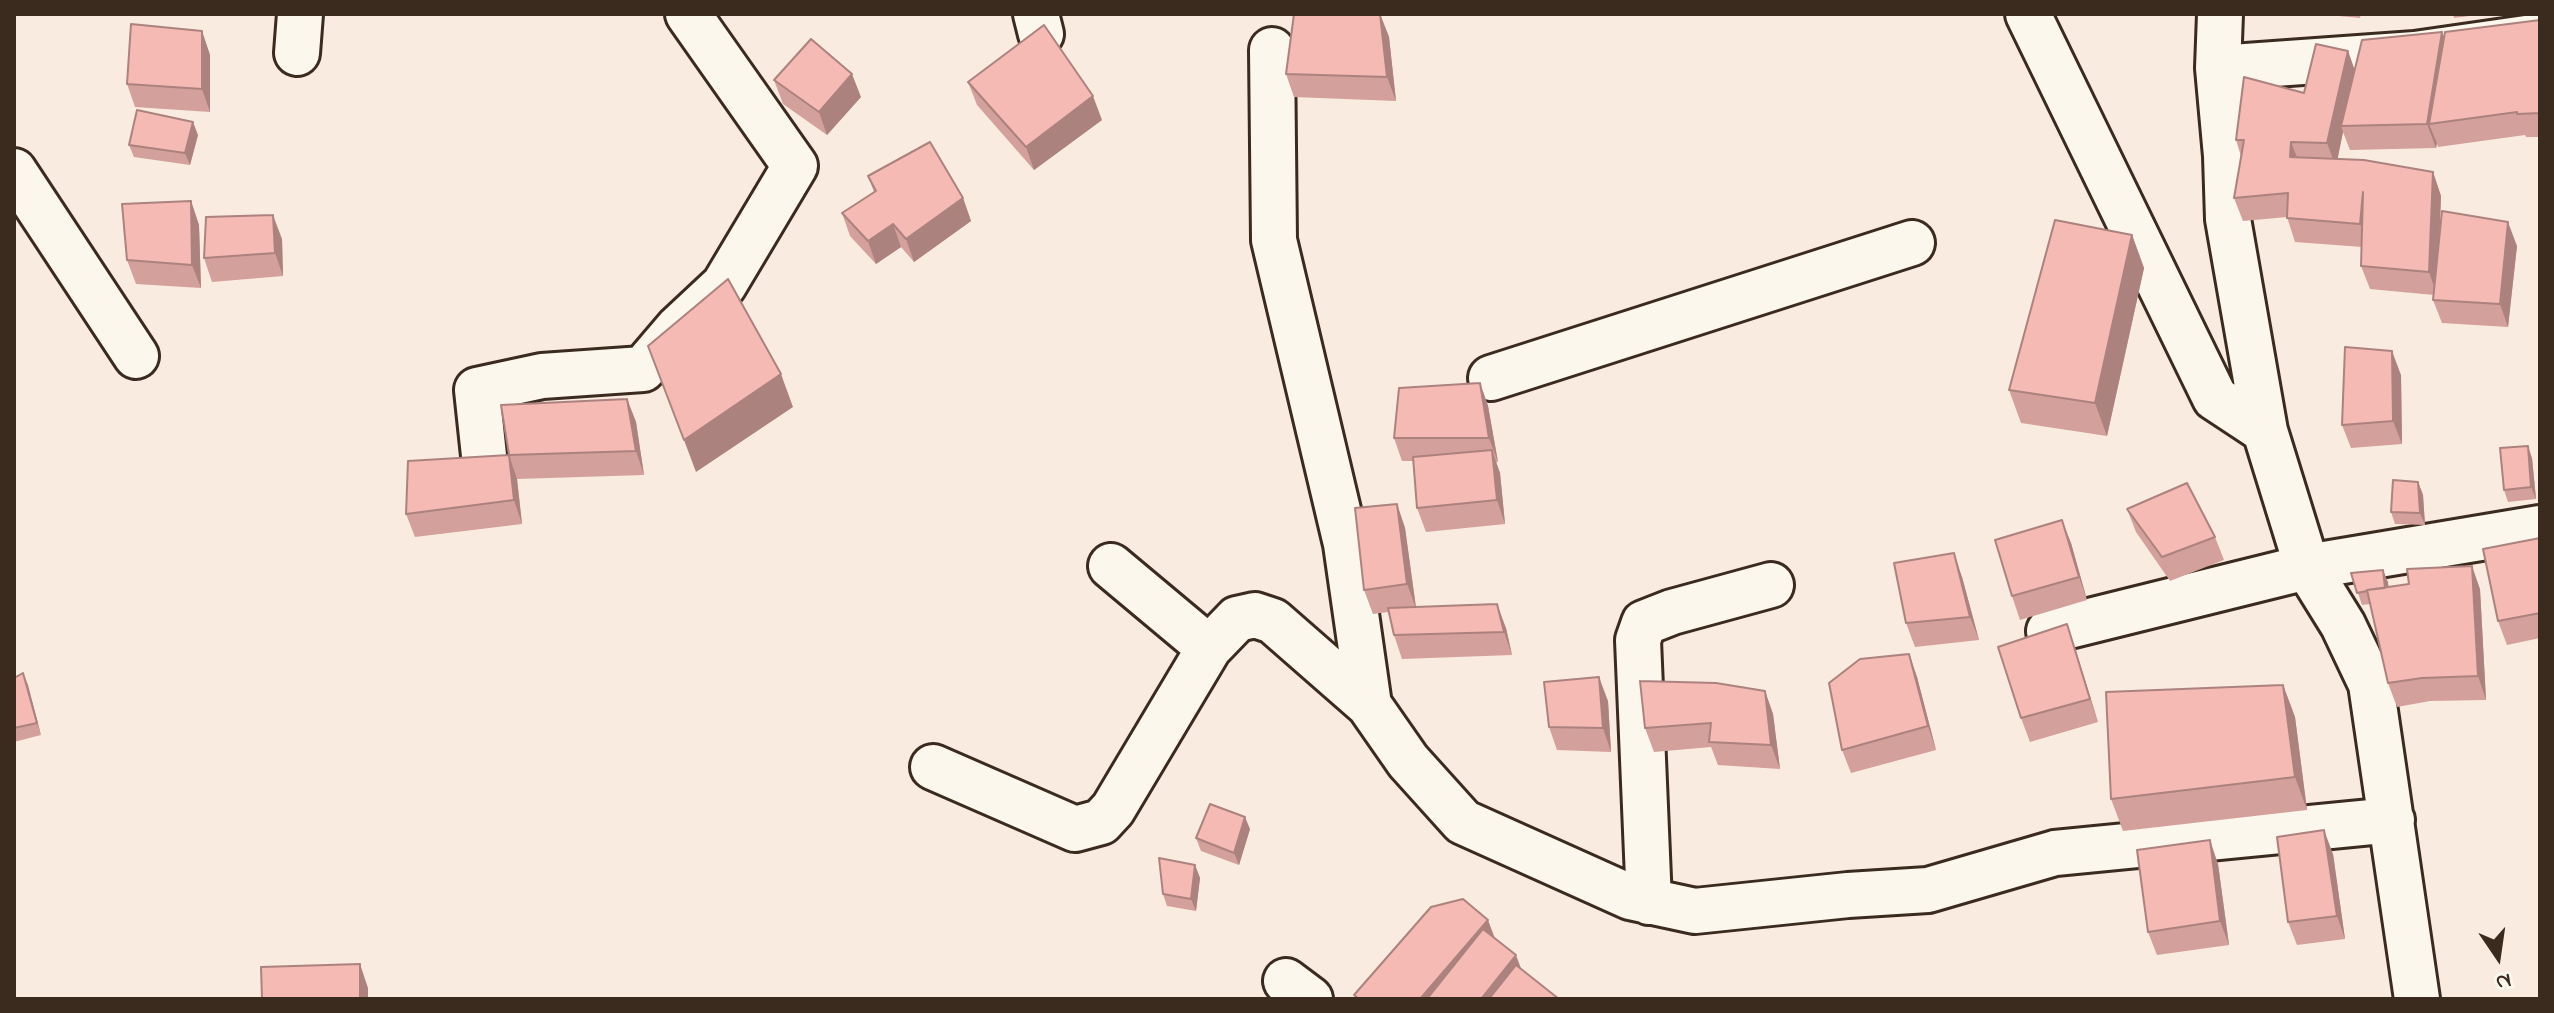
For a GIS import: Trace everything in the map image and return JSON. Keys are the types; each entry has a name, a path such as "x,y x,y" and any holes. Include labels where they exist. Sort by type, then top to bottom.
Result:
{"street":[{"path":"485,465 477,390 542,376 643,369 678,328 724,285 795,166 688,14"},
{"path":"2028,14 2215,398 2265,431"},
{"path":"2220,14 2218,68 2228,219 2265,431 2307,567 2343,625 2371,684 2417,999"},
{"path":"2218,68 2415,54 2540,36"},
{"path":"1272,50 1274,240 1346,544 1369,705"},
{"path":"14,171 136,356"},
{"path":"1491,378 1912,243"},
{"path":"2049,631 2307,567 2540,528"},
{"path":"1111,566 1209,648"},
{"path":"1649,902 1638,640 1644,623 1672,612 1771,585"},
{"path":"933,767 1075,829 1101,822 1113,809 1209,648 1237,619 1255,615 1273,621 1369,705 1408,761 1463,822 1630,897 1695,911 1928,890 2055,853 2392,820"}],"building":[{"path":"1294,14 1380,14 1387,77 1286,74"},
{"path":"2540,20 2540,113 2517,112 2429,124 2445,32"},
{"path":"131,24 202,31 202,89 127,84"},
{"path":"1044,25 1093,96 1026,147 968,82"},
{"path":"2442,32 2427,124 2341,126 2362,40"},
{"path":"811,39 852,74 819,112 774,80"},
{"path":"2316,44 2348,51 2327,143 2291,142 2290,157 2364,160 2433,172 2429,272 2361,266 2363,192 2360,224 2287,218 2288,193 2234,198 2244,140 2236,140 2244,77 2304,93"},
{"path":"137,110 193,122 185,153 129,145"},
{"path":"930,142 963,198 906,239 893,224 868,241 842,213 876,191 868,176"},
{"path":"191,201 192,265 127,260 122,204"},
{"path":"2442,211 2508,222 2500,304 2433,300"},
{"path":"273,215 275,253 204,258 206,217"},
{"path":"2055,220 2132,235 2095,403 2009,390"},
{"path":"728,279 781,374 684,440 648,346"},
{"path":"2345,347 2392,351 2393,421 2342,425"},
{"path":"1480,383 1489,438 1394,438 1399,388"},
{"path":"627,399 636,451 509,455 501,405"},
{"path":"2528,446 2531,487 2504,490 2500,448"},
{"path":"1492,450 1497,500 1417,508 1413,457"},
{"path":"509,455 514,500 406,514 408,461"},
{"path":"2393,480 2418,482 2420,513 2391,512"},
{"path":"2187,483 2215,537 2162,557 2127,509"},
{"path":"1397,504 1407,584 1364,590 1355,508"},
{"path":"2062,520 2079,577 2012,596 1995,540"},
{"path":"2540,538 2540,613 2498,621 2483,549"},
{"path":"1954,553 1970,617 1906,623 1894,563"},
{"path":"2472,566 2478,676 2388,683 2367,590 2409,584 2407,569"},
{"path":"2383,570 2385,588 2357,593 2351,573"},
{"path":"1497,604 1504,632 1394,635 1388,608"},
{"path":"2067,624 2090,699 2021,718 1998,647"},
{"path":"1909,654 1928,726 1842,750 1829,683 1860,659"},
{"path":"23,673 37,723 14,728 14,678"},
{"path":"1599,677 1603,728 1549,727 1544,682"},
{"path":"1640,681 1716,683 1765,691 1771,745 1709,742 1711,723 1645,728"},
{"path":"2283,685 2295,777 2111,799 2106,692"},
{"path":"1210,804 1245,817 1234,853 1196,838"},
{"path":"2324,830 2337,916 2288,922 2277,837"},
{"path":"2210,840 2220,921 2148,932 2137,850"},
{"path":"1159,858 1195,865 1191,899 1163,894"},
{"path":"1463,899 1488,920 1420,999 1359,999 1354,995 1431,907"},
{"path":"1483,929 1516,955 1481,999 1427,999"},
{"path":"360,964 360,999 262,999 261,967"},
{"path":"1516,965 1559,999 1489,999"}]}
